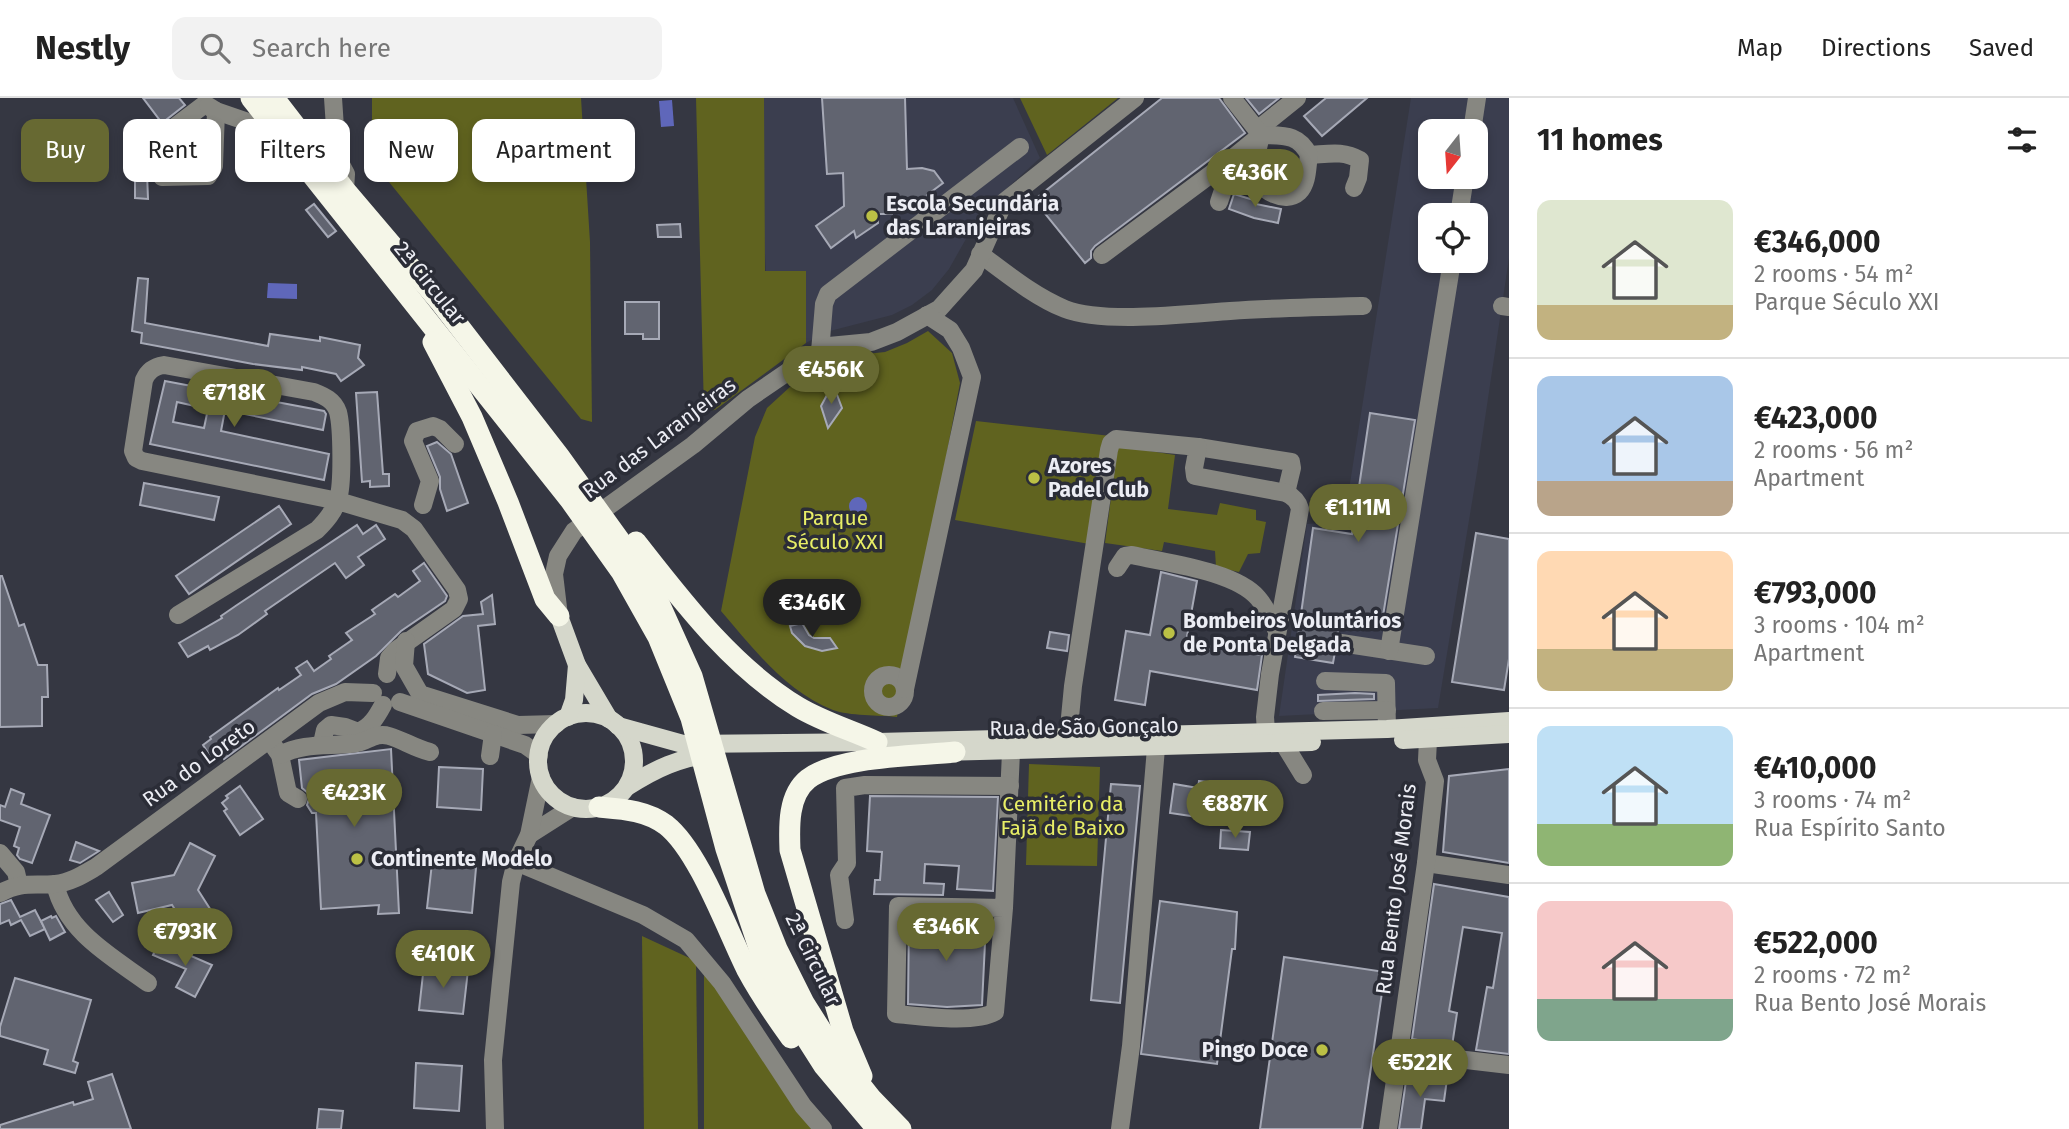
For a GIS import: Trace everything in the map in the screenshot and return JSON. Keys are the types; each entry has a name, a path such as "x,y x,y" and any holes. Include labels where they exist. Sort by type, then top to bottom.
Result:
{"highway":[{"name":"2ª Circular","path":"251,98 267,119"},
{"name":"2ª Circular","path":"274,98 345,190 441,303 578,496"},
{"name":"2ª Circular","path":"317,182 421,311 578,496"},
{"path":"421,311 482,441 545,600 559,616"},
{"path":"578,496 734,656 796,706 830,724 877,742"},
{"path":"607,526 655,594 692,676 698,718 716,787"},
{"path":"871,1098 843,1031 790,850 789,821 794,801 807,780 831,766 955,752"},
{"name":"2ª Circular","path":"716,787 740,896 761,954 789,1011 824,1066 843,1092 877,1129"},
{"name":"2ª Circular","path":"716,787 777,949 817,1024 837,1055 871,1098 901,1129"},
{"path":"599,807 643,813 660,821 676,834 692,857 748,972 768,1005 800,1051 824,1066"}],"main road":[{"name":"Rua das Laranjeiras","path":"559,616 577,665 613,722"},
{"name":"Rua das Laranjeiras","path":"562,720 574,700 577,665"},
{"path":"582,714 596,714 613,722 627,736 632,748 634,761 627,787 619,796 599,807 586,809 573,807 554,796 541,777 539,755 548,733 562,720 582,714"},
{"name":"Rua de São Gonçalo","path":"613,722 683,744 1068,738 1387,729 1509,721"},
{"name":"Rua de São Gonçalo","path":"627,787 662,766 686,758 744,752 1011,752 1428,740 1509,734"}],"street":[{"path":"333,98 337,157 345,174 345,190"},
{"name":"Rua das Laranjeiras","path":"559,616 554,574 558,556 574,531 693,445 748,399 829,346 871,342 897,332 939,309 974,270 1004,202 1135,98"},
{"path":"1232,98 1259,132 1298,140 1309,155 1305,183 1298,193 1289,197 1267,191 1259,183 1255,172 1259,132"},
{"path":"1102,255 1234,157 1297,98"},
{"path":"1474,119 1477,98"},
{"path":"206,105 242,119"},
{"path":"820,352 824,304 828,294 1020,147"},
{"path":"1309,155 1339,153 1349,154 1360,160 1359,178 1354,188"},
{"path":"1219,202 1234,157"},
{"path":"980,254 1045,299 1067,310 1090,315 1170,315 1363,306"},
{"path":"1389,650 1449,273"},
{"path":"911,660 893,675 880,677 875,682 872,692 875,701 883,706 895,706 902,701 905,689 972,377 961,348 950,330 927,315"},
{"path":"178,615 317,530 327,520 338,501 342,474 338,411 325,396 164,365 157,366 144,380 133,446 135,454 139,460 338,501 402,520 414,529 457,590 459,599 454,609 406,641 389,657 387,674 374,683 396,697 525,745 539,755"},
{"path":"423,505 430,481 413,441 417,431 433,426 455,443"},
{"path":"1068,738 1073,686 1111,443 1116,439 1198,447 1291,461 1293,468 1286,493"},
{"path":"1198,447 1195,476 1286,493 1293,496 1300,509 1277,631 1265,717 1266,732"},
{"path":"1117,568 1125,556 1132,555 1229,578 1259,599 1277,631"},
{"path":"323,738 325,730 331,725 358,732 365,730 396,697 406,673 406,641"},
{"path":"1341,643 1426,656"},
{"path":"387,674 400,678 396,697"},
{"path":"893,675 900,679 905,689"},
{"path":"1325,681 1386,683 1387,729"},
{"name":"Rua do Loreto","path":"19,885 55,884 96,867 274,748 319,703 332,696 345,692 396,697"},
{"path":"396,697 519,725 562,720"},
{"path":"1323,711 1387,710"},
{"path":"490,756 493,734"},
{"path":"298,799 288,793 274,748 357,743 381,735 430,752"},
{"name":"Rua Bento José Morais","path":"1388,1129 1435,782 1427,760 1428,740"},
{"path":"1284,744 1303,775"},
{"path":"1120,1129 1131,1046 1156,748"},
{"path":"1004,908 898,906 896,1014 986,1017 995,1012 1004,908 1011,752"},
{"path":"495,1129 494,1048 511,882 516,862 529,835 541,777"},
{"path":"845,920 839,875 846,863 845,788 865,785 1010,786"},
{"path":"529,835 573,807"},
{"path":"0,853 16,872 19,885 0,893"},
{"path":"516,862 643,915 686,940 722,983 803,1106 823,1129"},
{"path":"1426,863 1509,875"},
{"path":"55,884 59,902 87,940 148,983"},
{"path":"1398,1052 1509,1065"}],"shaded area":[{"name":"Escola Secundária das Laranjeiras","path":"756,98 1013,98 1040,158 992,202 971,230 949,269 932,290 912,305 892,315 826,332 806,343 806,271 766,271"},
{"path":"1411,98 1509,98 1509,258 1438,708 1279,716 1307,524 1344,521"}],"green space":[{"path":"372,98 581,98 582,119 472,119 472,182 586,182 590,242 592,422 581,419 389,182 458,182 458,119 372,119"},
{"path":"696,98 764,98 765,271 806,271 806,343 715,410 704,411"},
{"path":"1020,98 1118,98 1047,155"},
{"name":"Parque Século XXI","path":"928,331 952,353 960,383 897,717 840,712 816,702 785,680 758,654 721,611 755,437 767,408 803,375 847,356 885,352"},
{"name":"Azores Padel Club","path":"976,421 1111,436 1095,545 955,520"},
{"path":"1118,446 1175,455 1168,509 1217,515 1220,503 1256,510 1256,520 1266,522 1260,553 1248,554 1239,572 1216,567 1215,551 1164,542 1162,551 1105,543"},
{"name":"Cemitério da Fajã de Baixo","path":"1029,764 1100,767 1097,866 1026,865"},
{"path":"642,936 696,961 698,1129 644,1129"},
{"path":"704,965 817,1129 704,1129"}],"water":[{"path":"672,100 674,126 661,127 659,101"},
{"path":"268,283 297,284 297,299 267,298"},
{"path":"858,497 864,500 867,506 864,512 858,515 852,512 849,506 852,500"}],"building":[{"path":"143,98 179,98 185,105 167,119 159,119"},
{"path":"822,98 905,98 907,169 922,168 934,171 943,183 927,195 926,205 892,206 892,214 877,214 878,223 856,238 854,231 831,248 816,226 844,206 843,173 827,174"},
{"path":"1162,98 1219,98 1245,133 1095,246 1091,251 1091,258 1085,263 1034,200"},
{"path":"1246,98 1279,98 1259,114"},
{"path":"1326,98 1367,98 1322,136 1304,116"},
{"path":"135,182 147,182 148,199 135,198"},
{"path":"1234,194 1257,201 1256,204 1281,209 1278,223 1229,209"},
{"path":"314,204 336,231 328,237 306,210"},
{"path":"680,224 681,237 658,237 657,225"},
{"path":"138,278 148,279 145,323 268,346 270,334 320,341 320,337 360,345 358,358 364,365 341,381 336,374 302,367 302,370 253,364 141,343 142,333 132,331"},
{"path":"625,302 659,302 659,339 643,339 643,334 625,334"},
{"path":"165,381 324,411 326,414 323,430 225,410 221,431 329,454 324,480 150,444","holes":["177,402 208,409 204,428 173,422"]},
{"path":"833,384 842,408 828,428 821,406"},
{"path":"377,392 383,474 389,474 389,486 370,487 370,481 362,482 356,393"},
{"path":"1370,413 1415,420 1382,622 1340,616 1338,632 1330,642 1335,652 1333,663 1295,657 1313,528 1352,534"},
{"path":"437,442 451,454 468,503 447,511 440,489 440,477 427,446"},
{"path":"144,483 219,497 214,520 140,505"},
{"path":"279,506 291,524 189,594 176,576"},
{"path":"357,525 363,534 376,525 385,539 358,557 364,565 346,578 335,563 265,611 267,614 238,635 210,650 208,646 188,657 179,643 222,618 221,616"},
{"path":"1476,533 1509,539 1509,659 1504,690 1452,682"},
{"path":"424,563 447,596 445,601 401,631 376,656 336,684 312,694 224,759 220,752 211,758 203,745 210,737 278,688 279,690 301,675 296,668 307,661 314,671 331,659 329,656 352,640 346,633 375,614 372,610 395,594 398,597 420,581 413,571"},
{"name":"Bombeiros Voluntários de Ponta Delgada","path":"1161,572 1197,581 1186,642 1262,655 1257,690 1150,671 1145,705 1115,700 1126,631 1150,635"},
{"path":"0,576 19,626 24,624 38,665 47,665 48,697 42,697 42,726 0,727"},
{"path":"492,595 495,624 478,626 485,690 467,693 428,674 424,644 463,616 483,614 481,602"},
{"path":"802,623 809,635 814,638 830,638 837,648 822,651 805,646 792,633 790,626"},
{"path":"1050,632 1069,635 1067,651 1047,648"},
{"path":"1374,694 1374,699 1318,701 1318,695"},
{"name":"Continente Modelo","path":"391,749 399,913 378,914 379,905 321,909 316,813 312,813 307,805 308,793 302,788 299,760"},
{"path":"439,767 483,769 481,810 437,807"},
{"path":"1509,769 1509,863 1443,852 1449,776"},
{"path":"1199,781 1216,783 1212,813 1199,811 1198,817 1170,813 1174,784 1198,788"},
{"path":"1111,784 1140,786 1120,1003 1091,1000"},
{"path":"240,786 263,819 240,835 224,811 227,809 222,803 228,798 226,796"},
{"path":"11,789 24,794 21,804 50,815 32,863 20,859 17,855 19,848 14,846 20,827 0,820 0,805 5,807"},
{"path":"870,796 998,797 993,891 957,889 959,866 925,864 924,883 944,884 943,895 874,894 875,880 880,880 882,852 867,851"},
{"path":"1221,830 1250,832 1248,850 1220,848"},
{"path":"76,842 99,851 80,863 70,860"},
{"path":"190,843 215,856 198,890 212,912 187,928 172,905 138,913 132,883 174,875"},
{"path":"432,863 476,868 472,913 427,908"},
{"path":"1434,884 1509,897 1509,1054 1476,1050 1487,987 1493,988 1502,933 1463,927 1449,1011 1457,1013 1452,1046 1412,1039"},
{"path":"109,892 123,915 113,922 96,900"},
{"path":"11,900 20,917 35,910 45,929 30,936 21,920 11,925 9,920 0,924 0,904"},
{"path":"1160,901 1237,912 1235,949 1232,949 1217,1064 1141,1054"},
{"path":"56,916 65,932 50,940 41,921"},
{"path":"909,918 986,922 982,1005 947,1007 908,1004"},
{"path":"159,942 212,965 195,997 176,987 186,969 153,955"},
{"name":"Pingo Doce","path":"1284,957 1385,972 1362,1129 1260,1129"},
{"path":"424,965 468,970 463,1014 419,1010"},
{"path":"15,978 91,1000 73,1061 78,1063 75,1073 44,1064 48,1050 0,1036 0,1027"},
{"path":"416,1063 462,1066 459,1111 414,1108"},
{"path":"112,1074 131,1129 0,1129 0,1125 73,1102 74,1105 93,1099 88,1082"},
{"path":"1407,1074 1447,1079 1444,1101 1425,1099 1421,1129 1399,1129"},
{"path":"319,1109 343,1111 341,1129 317,1129"}],"place":[{"name":"Escola Secundária das Laranjeiras","path":"872,216"},
{"name":"Azores Padel Club","path":"1034,478"},
{"name":"Bombeiros Voluntários de Ponta Delgada","path":"1169,633"},
{"name":"Continente Modelo","path":"357,859"},
{"name":"Pingo Doce","path":"1322,1050"}]}
